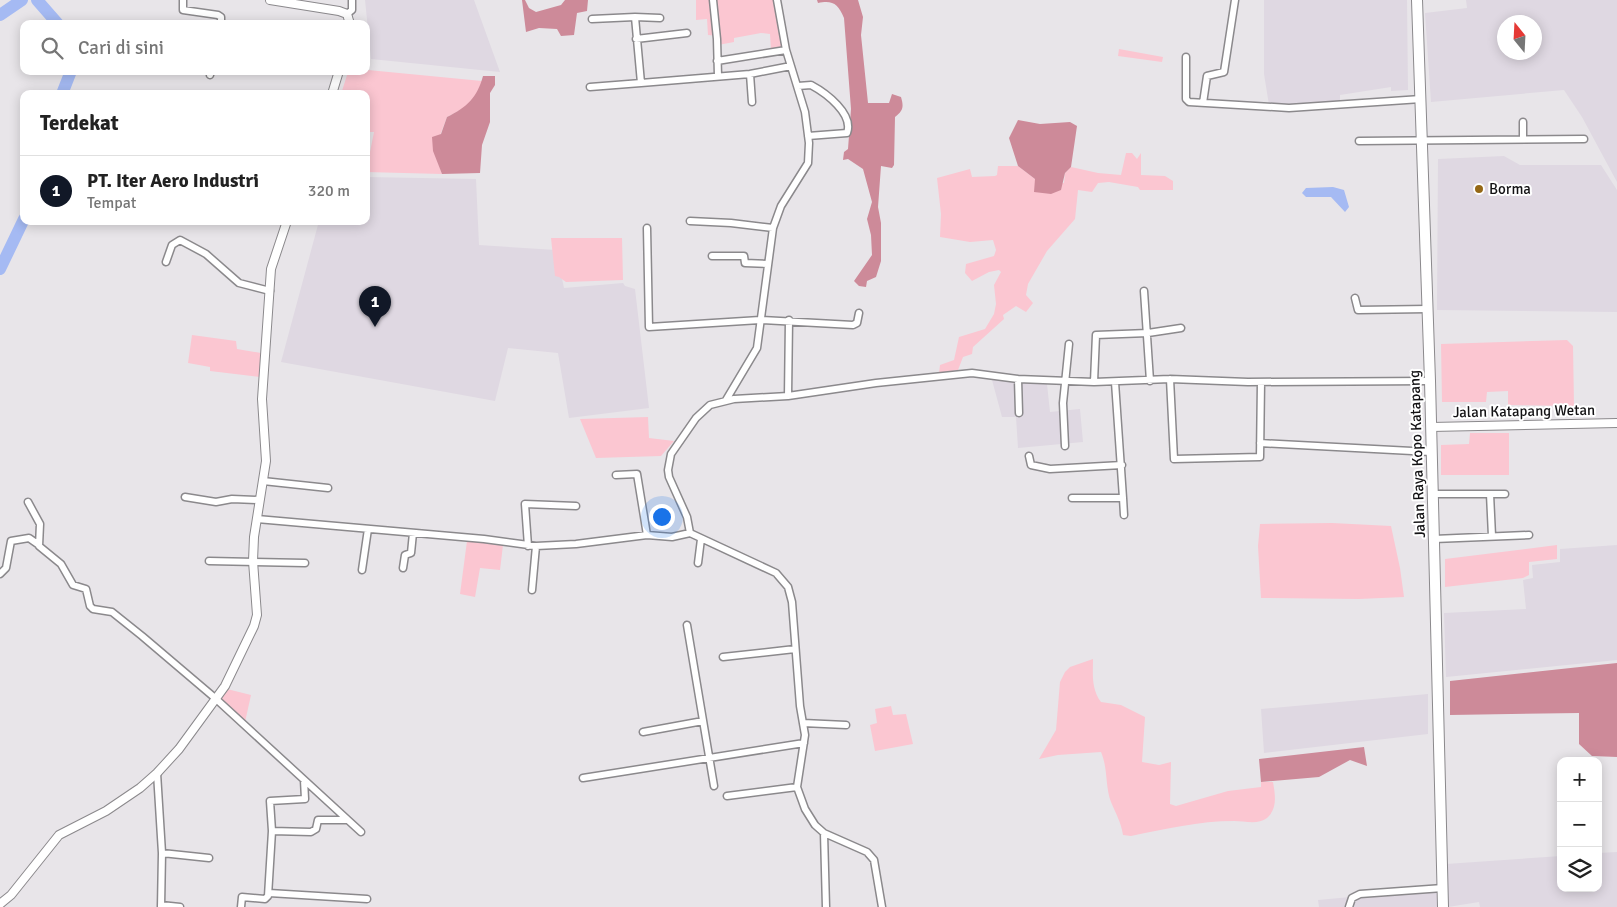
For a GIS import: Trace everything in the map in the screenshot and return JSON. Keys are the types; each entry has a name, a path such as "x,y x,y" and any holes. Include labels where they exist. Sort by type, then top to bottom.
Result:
{"main road":[{"name":"Jalan Raya Kopo Katapang","path":"1417,0 1428,309 1443,907"}],"street":[{"path":"184,0 183,10 218,15 221,17 221,20"},
{"path":"270,0 347,14 352,10 352,0"},
{"path":"713,0 718,76"},
{"path":"726,400 757,348 773,228 781,206 807,167 810,143 798,86 786,50 777,0"},
{"path":"1203,103 1207,76 1224,72 1235,0"},
{"path":"347,14 349,20"},
{"path":"635,17 641,83"},
{"path":"592,19 660,18"},
{"path":"636,39 687,33"},
{"path":"717,61 786,50"},
{"path":"1186,57 1186,99 1189,102 1289,108 1421,99"},
{"path":"590,87 750,74 791,66"},
{"path":"750,74 752,102"},
{"path":"333,90 338,75"},
{"path":"798,86 811,85 823,93 838,106 848,124 847,133 808,136"},
{"path":"1523,122 1523,139"},
{"path":"1359,141 1584,139"},
{"path":"690,221 773,228"},
{"path":"3,905 59,835 106,811 140,788 179,749 232,673 254,626 257,615 253,561 259,500 266,461 262,399 270,291 272,268 286,225"},
{"path":"647,228 649,327 760,320 789,320 853,325 857,323 859,313"},
{"path":"166,262 172,245 180,240 206,254 241,284 270,291"},
{"path":"712,256 744,256 745,262 767,264"},
{"path":"1144,291 1144,323 1148,333 1150,381"},
{"path":"1355,298 1358,310 1428,309"},
{"path":"788,396 789,320"},
{"path":"1094,382 1096,335 1148,333 1181,328"},
{"path":"1065,446 1063,403 1069,344"},
{"path":"690,533 687,519 669,477 669,462 676,446 701,413 710,405 726,400 788,396 867,384 972,373 1018,379 1094,382 1170,379 1261,382 1430,381"},
{"path":"1018,379 1019,413"},
{"path":"1170,379 1173,458 1260,457 1261,382"},
{"path":"1115,382 1124,515"},
{"name":"Jalan Katapang Wetan","path":"1431,427 1617,422"},
{"path":"1260,443 1431,452"},
{"path":"1030,456 1031,465 1045,469 1122,465"},
{"path":"616,475 637,474 647,535"},
{"path":"263,481 328,488"},
{"path":"1432,494 1505,494"},
{"path":"1490,494 1492,536"},
{"path":"185,497 216,502 232,499 259,500"},
{"path":"1072,498 1123,498"},
{"path":"28,502 40,524 39,544"},
{"path":"528,546 525,504 576,506"},
{"path":"257,519 484,539 528,546 576,544 647,535 672,537 690,533 780,576 790,595 803,723 804,743 797,787 809,817 824,833 867,852 872,857 875,863 882,907"},
{"path":"362,570 368,529"},
{"path":"403,568 405,555 411,553 413,533"},
{"path":"1434,538 1529,535"},
{"path":"0,574 6,568 11,541 29,538 39,544 61,564 73,585 86,589 90,606 94,609 112,612 215,698 361,832"},
{"path":"698,564 701,539"},
{"path":"532,590 536,546"},
{"path":"209,561 305,563"},
{"path":"687,625 714,786"},
{"path":"723,657 795,649"},
{"path":"643,732 703,720"},
{"path":"803,723 846,725"},
{"path":"583,778 804,743"},
{"path":"157,773 162,853 161,906 180,907"},
{"path":"241,907 242,897 265,899 269,892 272,831 270,801 305,799 304,780"},
{"path":"727,796 797,787"},
{"path":"272,831 311,832 316,829 318,820 347,820"},
{"path":"824,833 826,907"},
{"path":"162,853 209,858"},
{"path":"1349,907 1352,898 1360,894 1443,888"},
{"path":"269,892 367,899"}],"shaded area":[{"path":"365,0 474,0 500,72 371,59 370,20 367,20"},
{"path":"522,0 525,0 529,8 536,12 561,5 565,0 588,0 587,11 577,13 574,35 561,36 557,29 539,28 526,32"},
{"path":"696,0 774,0 782,49 771,50 770,34 761,33 734,38 734,42 718,45 719,36 708,35 707,19 696,20"},
{"path":"817,0 858,0 863,17 861,35 868,103 889,103 892,94 901,97 902,108 895,117 894,165 892,168 881,166 878,207 881,223 881,261 876,277 867,281 866,287 859,286 854,281 872,255 871,235 867,219 872,202 863,169 848,159 843,160 844,152 848,149 851,109 844,18 840,9 834,4 828,2 818,3"},
{"path":"1264,0 1407,0 1408,90 1391,91 1391,87 1340,95 1340,102 1305,106 1269,105 1264,74"},
{"path":"1466,0 1617,0 1617,182 1582,117 1564,90 1431,102 1425,13 1467,8"},
{"path":"1119,49 1163,57 1162,62 1118,56"},
{"path":"370,70 482,81 476,96 468,106 447,117 434,151 442,174 370,172 370,152 374,132 370,132 370,90 342,90 347,75 370,75"},
{"path":"483,76 495,76 495,85 490,93 490,122 482,145 480,173 442,174 433,151 432,137 441,134 447,117 470,101 478,90"},
{"path":"1018,120 1040,124 1070,122 1077,126 1071,167 1065,173 1061,190 1051,194 1034,192 1035,179 1018,166 1009,138"},
{"path":"1126,153 1132,153 1137,159 1141,153 1141,175 1165,176 1173,181 1173,190 1140,190 1138,187 1109,182 1098,183 1092,192 1078,190 1075,219 1047,251 1028,284 1026,295 1033,303 1026,312 1016,306 1003,315 1004,319 973,347 972,354 963,357 958,370 939,373 940,365 954,360 959,337 985,329 994,314 996,304 994,285 1001,272 999,270 989,272 972,281 965,273 966,264 994,256 996,250 993,240 970,242 940,237 941,214 937,178 970,169 972,177 995,176 997,175 998,166 1018,166 1035,179 1064,183 1065,173 1071,167 1098,173 1121,175"},
{"path":"1504,156 1520,165 1601,165 1617,190 1617,312 1437,310 1438,159"},
{"path":"370,177 476,179 479,245 556,250 564,288 623,283 625,286 635,289 649,408 569,418 558,353 508,348 495,401 281,362 318,225 370,225"},
{"path":"551,238 622,238 623,280 566,282 555,276"},
{"path":"192,335 236,341 237,349 261,353 260,377 210,371 210,367 188,363"},
{"path":"1567,340 1573,346 1574,406 1508,405 1508,391 1487,392 1486,402 1442,402 1441,344"},
{"path":"992,380 1047,384 1050,412 1080,409 1083,442 1018,448 1016,417 1002,417"},
{"path":"648,417 649,438 674,441 661,456 596,458 580,419"},
{"path":"1470,433 1509,433 1509,475 1441,475 1441,445 1469,444"},
{"path":"1332,523 1391,526 1404,597 1359,599 1261,598 1258,546 1260,524"},
{"path":"467,541 503,545 500,570 480,568 475,597 460,594"},
{"path":"1557,545 1557,559 1529,562 1529,575 1523,578 1445,587 1445,559"},
{"path":"1617,545 1617,660 1446,677 1444,613 1526,609 1523,580 1533,578 1532,565 1560,562 1560,549"},
{"path":"1093,659 1094,687 1101,702 1121,705 1145,717 1142,762 1159,765 1171,762 1170,804 1176,806 1228,791 1261,787 1261,782 1273,782 1274,805 1267,818 1256,822 1208,822 1131,836 1123,835 1120,822 1109,796 1105,764 1101,752 1058,755 1039,759 1056,730 1060,682 1065,672 1070,667"},
{"path":"1617,663 1617,757 1592,756 1579,744 1579,713 1450,715 1450,681"},
{"path":"227,689 251,695 245,722 220,699"},
{"path":"1428,694 1428,734 1264,753 1261,709"},
{"path":"891,706 893,715 906,714 913,744 875,751 870,725 877,723 875,709"},
{"path":"1364,747 1367,766 1350,760 1319,777 1261,782 1259,759"},
{"path":"1617,852 1617,907 1480,907 1479,902 1448,907 1446,864 1557,856 1557,892 1602,892 1602,853"},
{"path":"1437,889 1437,907 1319,907 1318,900"}],"water":[{"path":"1333,187 1344,190 1349,207 1345,212 1331,197 1306,197 1302,193 1306,188"}],"waterway":[{"path":"0,15 22,0"},
{"path":"37,0 54,20"},
{"path":"64,90 69,75"},
{"path":"0,269 21,225"}],"place":[{"name":"Borma","path":"1479,189"},
{"name":"PT. Iter Aero Industri","path":"375,327"}]}
